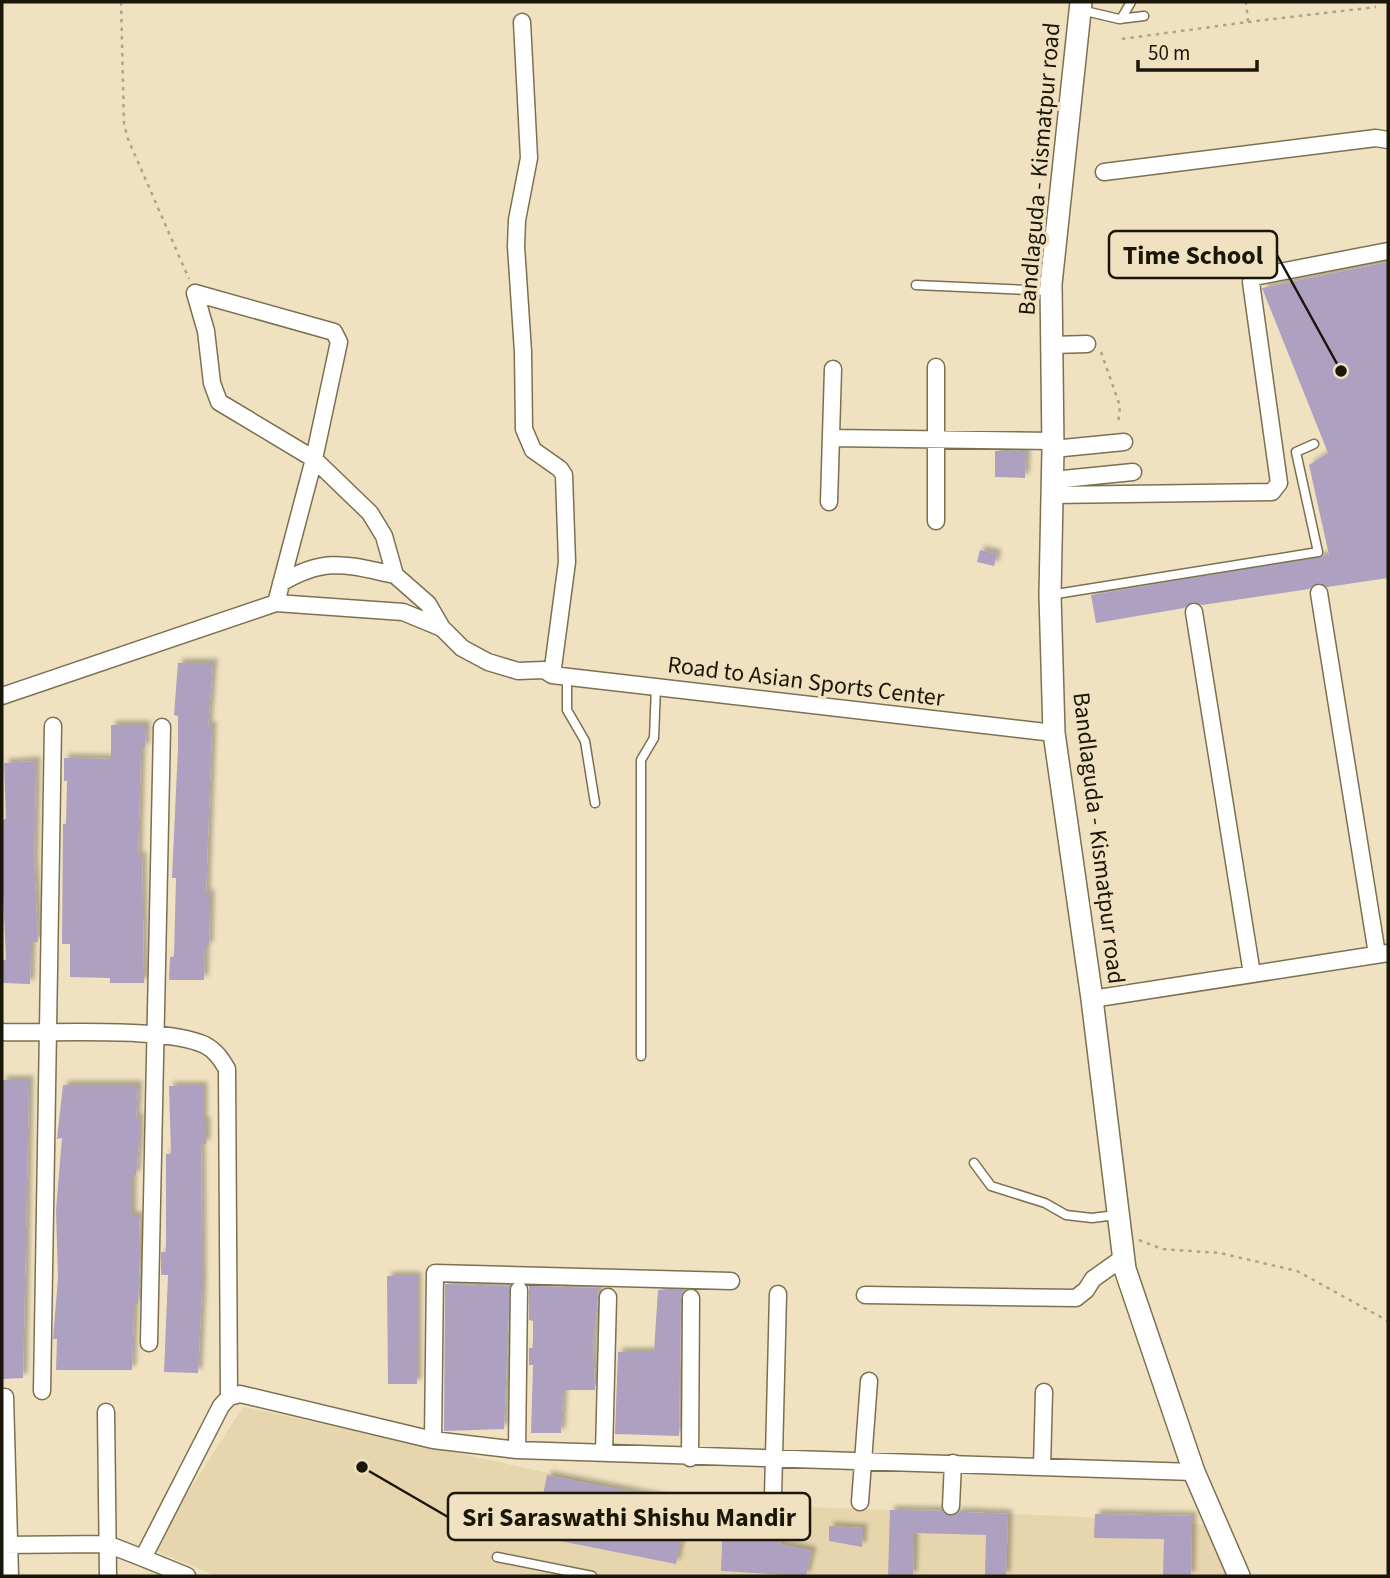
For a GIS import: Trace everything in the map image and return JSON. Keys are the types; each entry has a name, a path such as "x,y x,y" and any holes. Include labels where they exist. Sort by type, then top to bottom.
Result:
{"street":[{"name":"Bandlaguda - Kismatpur road","path":"1080,6 1043,290 1052,345 1053,487 1050,595 1054,733 1092,999 1124,1258 1194,1472 1239,1576"},
{"path":"522,22 528,158 517,220 516,246 523,352 524,429 533,450 560,469 564,475 566,562 559,676"},
{"path":"1104,172 1376,138 1388,141"},
{"path":"1053,487 1272,492 1279,483 1251,282 1254,277 1388,251"},
{"path":"195,293 334,332 339,342 328,402 276,603"},
{"path":"195,293 206,331 212,383 219,402 314,459 370,513 384,536 395,575"},
{"path":"1052,345 1087,344"},
{"path":"936,368 936,521"},
{"path":"829,502 833,369"},
{"path":"832,438 937,439 1053,445 1120,435"},
{"path":"1053,487 1133,472"},
{"path":"281,583 305,569 330,564 395,575 428,604 442,628"},
{"path":"1092,999 1383,953 1319,593"},
{"path":"2,696 276,603 403,612 442,628"},
{"path":"1194,612 1252,974"},
{"name":"Road to Asian Sports Center","path":"442,628 462,648 488,662 518,671 544,670 559,676 1054,733"},
{"path":"43,1391 53,726"},
{"path":"149,1343 162,727"},
{"path":"2,1032 155,1035 206,1046 218,1055 227,1069 229,1397"},
{"path":"865,1295 1076,1298 1086,1290 1093,1279 1124,1258"},
{"path":"433,1440 435,1273 731,1281"},
{"path":"517,1450 519,1290"},
{"path":"774,1497 778,1294"},
{"path":"604,1454 608,1297"},
{"path":"690,1458 691,1298"},
{"path":"860,1502 870,1381"},
{"path":"1042,1467 1044,1392"},
{"path":"143,1558 220,1406 229,1397 240,1394 433,1440 517,1450 690,1458 776,1457 1194,1472"},
{"path":"5,1397 6,1545 10,1576"},
{"path":"106,1412 108,1576"},
{"path":"951,1506 953,1463"},
{"path":"6,1545 107,1544 187,1576"}],"lane":[{"path":"1121,19 1131,2"},
{"path":"1080,6 1121,19 1144,16"},
{"path":"916,285 1043,290 1037,233"},
{"path":"1050,595 1318,552 1296,452 1314,444"},
{"path":"559,676 567,710 585,741 595,803"},
{"path":"641,1056 641,760 654,738 656,687"},
{"path":"974,1163 980,1175 991,1186 1035,1199 1066,1215 1120,1224"},
{"path":"497,1557 592,1576"}],"path":[{"path":"121,2 126,132 195,293"},
{"path":"1245,2 1248,22"},
{"path":"1122,39 1376,7"},
{"path":"1087,344 1098,349 1109,370 1121,416 1120,435"},
{"path":"1120,1224 1162,1249 1220,1253 1297,1271 1388,1321"}],"shaded area":[{"path":"243,1407 688,1503 1068,1516 1206,1525 1227,1576 216,1576 151,1549"}],"building":[{"path":"1388,262 1388,578 1327,587 1318,583 1309,589 1202,605 1193,602 1184,608 1096,623 1091,595 1329,555 1309,465 1328,453 1262,288"},
{"path":"995,451 1026,451 1025,478 995,477"},
{"path":"980,550 997,554 994,566 977,562"},
{"path":"178,663 213,663 208,726 212,726 206,894 210,894 209,946 205,946 204,980 169,980 170,957 174,957 176,878 172,878 178,716 174,715"},
{"path":"111,725 146,725 145,748 141,748 138,856 142,856 144,983 110,983 110,978 70,977 70,944 62,944 63,824 66,824 67,781 64,781 64,758 111,759"},
{"path":"36,761 34,861 38,942 31,942 30,984 2,983 2,960 6,960 2,872 2,820 6,819 4,763"},
{"path":"2,1080 29,1080 23,1378 2,1379"},
{"path":"63,1085 138,1085 136,1118 139,1118 139,1141 136,1175 132,1175 132,1216 139,1216 140,1251 138,1304 134,1304 132,1370 56,1370 57,1339 53,1339 58,1278 56,1210 62,1138 57,1139"},
{"path":"169,1086 203,1086 206,1144 201,1144 202,1287 198,1373 164,1372 168,1275 161,1275 161,1252 166,1252 166,1154 171,1154"},
{"path":"387,1276 417,1276 417,1384 388,1384"},
{"path":"445,1284 510,1286 504,1429 444,1431"},
{"path":"529,1286 599,1288 593,1345 595,1390 563,1390 561,1433 531,1433 533,1365 529,1365 529,1348 533,1348 533,1321 529,1320"},
{"path":"658,1290 684,1290 681,1298 679,1436 615,1434 618,1352 654,1352"},
{"path":"547,1475 688,1503 676,1564 535,1536"},
{"path":"890,1510 942,1511 951,1516 960,1512 1008,1514 1006,1576 985,1576 986,1535 914,1533 913,1576 888,1576"},
{"path":"1095,1514 1192,1516 1191,1576 1163,1576 1164,1539 1094,1538"},
{"path":"723,1523 783,1530 780,1544 812,1551 806,1576 721,1571"},
{"path":"829,1526 863,1528 862,1547 829,1541"}],"place":[{"name":"Time School","path":"1341,371"},
{"name":"Sri Saraswathi Shishu Mandir","path":"362,1467"}]}
